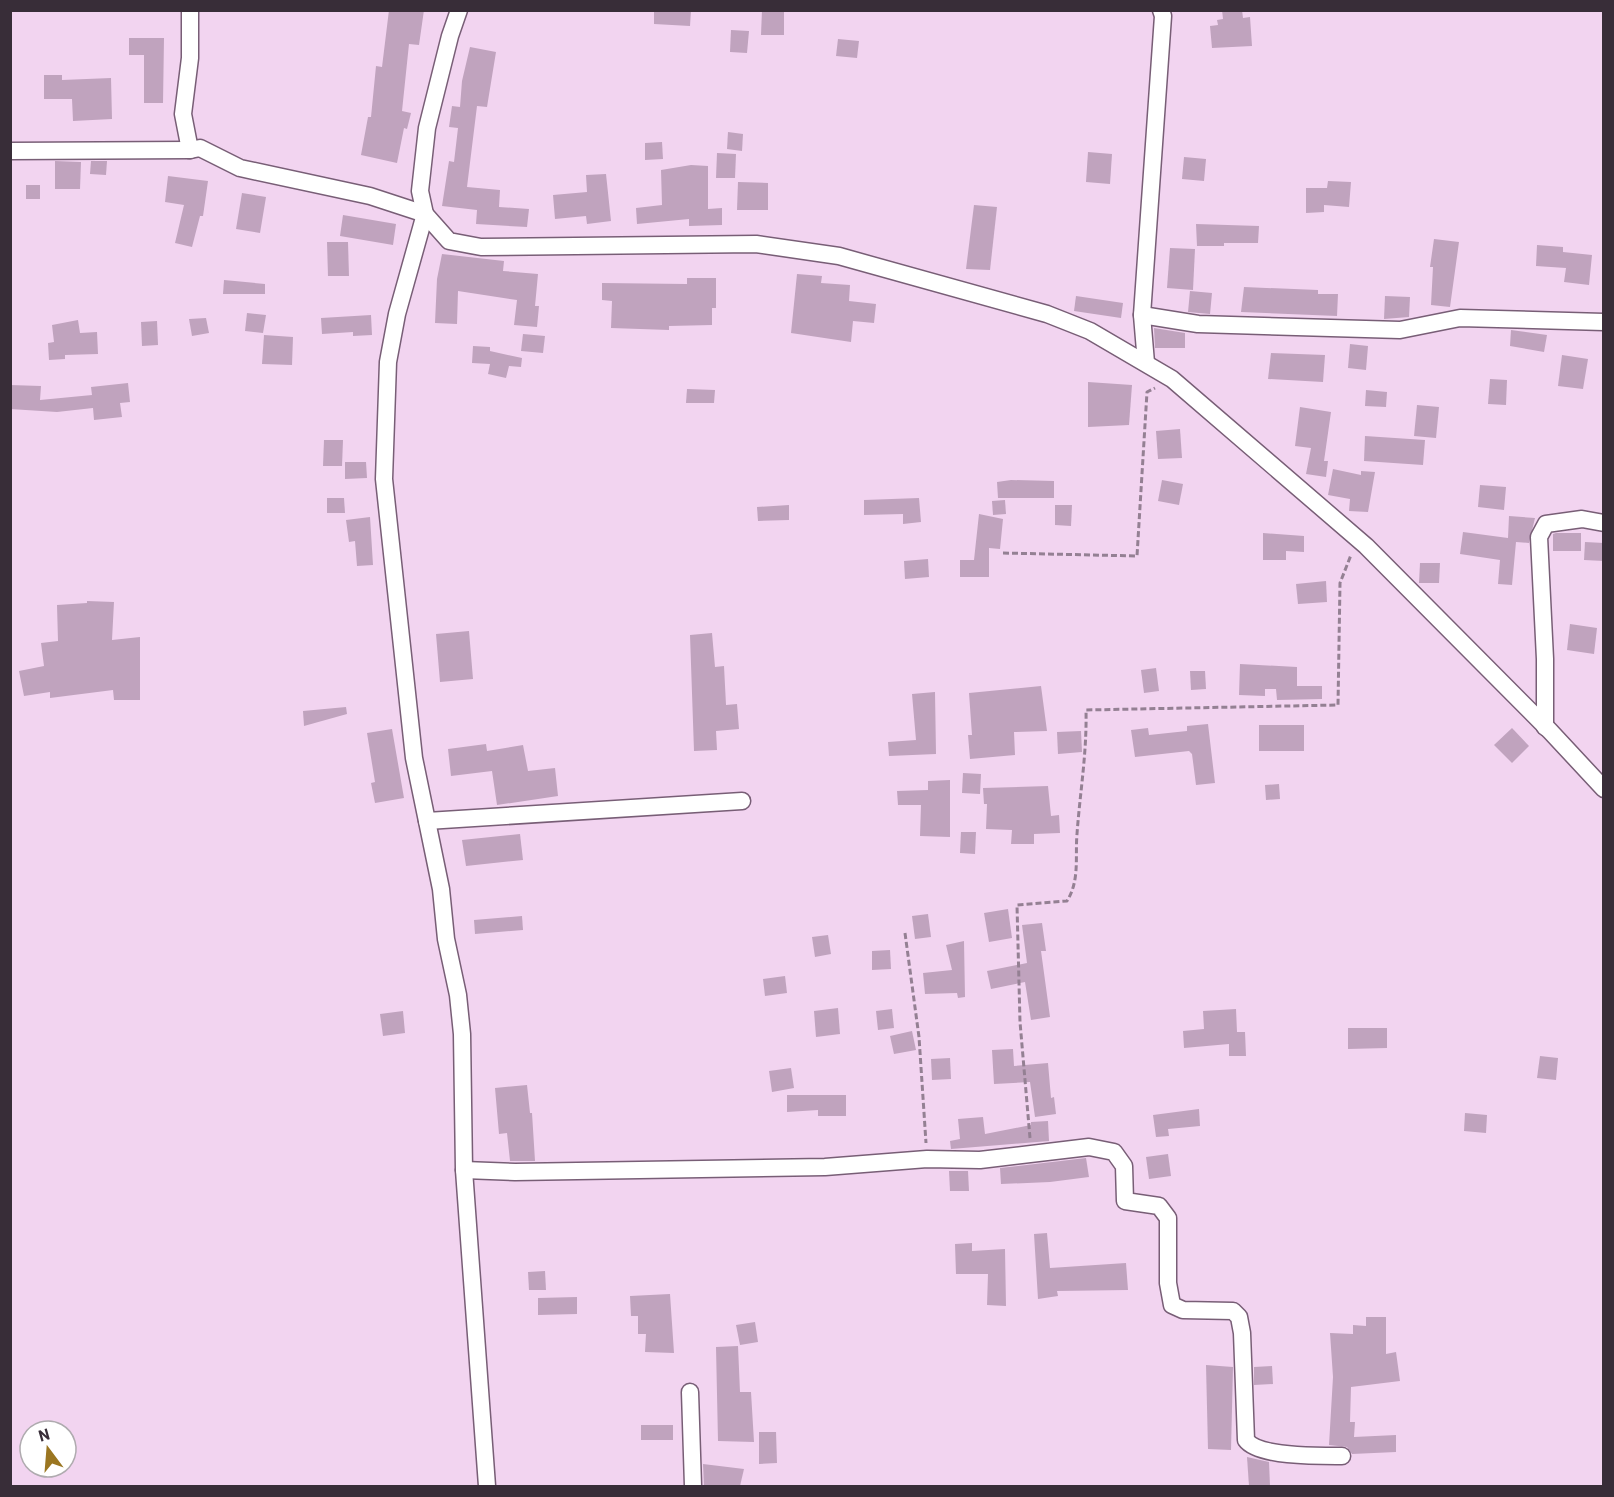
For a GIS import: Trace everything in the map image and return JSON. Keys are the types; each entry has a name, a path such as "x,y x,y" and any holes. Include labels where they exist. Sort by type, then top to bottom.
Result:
{"street":[{"path":"190,10 190,58 183,114 190,150"},
{"path":"459,10 450,36 427,128 420,191 425,214 397,314 388,362 384,479 414,758 441,889 446,939 458,995 462,1034 464,1170 487,1486"},
{"path":"1146,363 1142,315 1163,16 1161,10"},
{"path":"10,151 190,150 201,148 240,168 369,196 425,214 449,241 482,247 756,244 839,256 1047,314 1090,331 1172,379 1366,546 1604,789"},
{"path":"1142,315 1198,324 1400,330 1460,318 1604,322"},
{"path":"1545,727 1545,659 1539,537 1546,524 1582,519 1604,523"},
{"path":"427,821 742,801"},
{"path":"464,1170 515,1172 825,1167 927,1159 980,1160 1031,1152 1089,1147 1114,1152 1124,1166 1125,1201 1159,1206 1168,1218 1168,1283 1172,1305 1183,1310 1233,1311 1239,1317 1242,1333 1245,1440 1250,1446 1264,1450 1342,1456"},
{"path":"690,1392 693,1486"}],"path":[{"path":"1003,554 1137,556 1148,392 1172,379"},
{"path":"1031,1152 1020,1022 1017,905 1067,901 1074,889 1076,835 1087,747 1086,710 1338,705 1340,584 1352,552 1366,546"},
{"path":"905,933 919,1037 927,1159"}],"building":[{"path":"389,10 424,10 419,45 409,44 402,111 411,113 407,129 404,128 397,163 361,155 368,117 371,117 376,66 382,67"},
{"path":"654,10 691,10 690,26 654,24"},
{"path":"762,10 784,10 784,35 761,35"},
{"path":"1222,10 1242,10 1243,18 1250,17 1252,46 1212,48 1210,26 1218,25 1217,20 1223,19"},
{"path":"731,30 749,31 747,53 730,52"},
{"path":"129,38 164,38 163,103 144,103 144,55 129,55"},
{"path":"838,39 859,41 857,58 836,56"},
{"path":"470,47 496,52 487,107 477,106 467,187 500,190 499,207 529,209 527,227 476,224 477,210 442,206 449,161 454,162 458,128 449,127 452,106 460,107 462,81"},
{"path":"44,75 62,75 62,80 111,78 112,119 73,121 72,99 44,99"},
{"path":"728,132 743,134 742,151 727,149"},
{"path":"662,142 663,159 645,160 645,143"},
{"path":"1088,152 1112,154 1110,184 1086,182"},
{"path":"717,153 736,154 735,178 716,178"},
{"path":"1184,157 1206,159 1204,181 1182,179"},
{"path":"55,161 81,162 80,189 55,189"},
{"path":"91,161 107,161 106,175 90,174"},
{"path":"691,165 708,166 708,209 722,208 722,225 689,226 689,219 637,224 636,208 662,205 661,170"},
{"path":"606,174 611,221 587,224 586,216 555,219 553,195 587,192 586,175"},
{"path":"168,176 208,181 203,216 200,216 192,247 175,243 184,205 165,202"},
{"path":"1328,181 1351,182 1349,207 1324,205 1324,212 1306,213 1306,188 1327,188"},
{"path":"738,182 768,183 768,210 737,210"},
{"path":"26,185 40,185 40,199 26,199"},
{"path":"242,193 266,197 260,233 236,229"},
{"path":"974,205 997,207 990,270 966,269"},
{"path":"343,215 396,224 393,245 340,236"},
{"path":"1196,224 1259,226 1258,243 1197,246"},
{"path":"1434,239 1459,242 1450,307 1431,305 1433,267 1430,267"},
{"path":"327,242 348,242 349,276 328,276"},
{"path":"1537,245 1563,247 1563,252 1592,255 1589,285 1564,282 1566,268 1536,266"},
{"path":"1170,248 1195,249 1193,290 1167,288"},
{"path":"442,254 504,261 503,271 538,274 535,306 539,306 537,327 514,325 517,300 458,291 457,324 435,323 437,279"},
{"path":"797,274 822,276 821,283 850,285 849,301 876,304 874,323 853,321 851,342 791,333"},
{"path":"687,278 716,278 716,308 712,308 712,325 669,326 669,330 611,328 612,301 602,300 602,283 687,284"},
{"path":"224,280 265,284 265,294 223,294"},
{"path":"1244,287 1318,290 1318,294 1338,294 1337,316 1241,312"},
{"path":"1190,291 1212,293 1210,314 1188,312"},
{"path":"1076,296 1123,303 1121,318 1074,311"},
{"path":"1385,296 1410,297 1409,317 1384,319"},
{"path":"247,313 266,315 263,333 245,331"},
{"path":"371,315 372,335 353,336 353,332 322,334 321,318"},
{"path":"206,318 209,333 192,336 189,319"},
{"path":"78,320 80,333 97,332 98,354 65,355 65,359 49,360 48,343 54,342 52,325"},
{"path":"157,321 158,345 142,346 141,322"},
{"path":"1154,328 1185,333 1185,348 1155,348"},
{"path":"1511,330 1547,335 1544,352 1510,346"},
{"path":"523,334 545,336 543,353 521,351"},
{"path":"264,335 293,337 292,365 262,364"},
{"path":"1350,344 1368,346 1366,370 1348,368"},
{"path":"473,346 490,347 490,351 522,358 521,367 509,366 506,378 488,374 490,364 472,363"},
{"path":"1271,353 1325,355 1323,382 1268,379"},
{"path":"1562,355 1588,359 1583,389 1558,386"},
{"path":"1490,379 1507,380 1506,405 1488,404"},
{"path":"1088,382 1132,385 1129,425 1088,427"},
{"path":"128,383 130,402 120,403 122,417 94,420 93,408 57,412 10,409 10,385 41,386 40,400 92,395 91,387"},
{"path":"687,389 715,390 714,403 686,403"},
{"path":"1366,390 1387,392 1386,407 1365,406"},
{"path":"1417,405 1439,407 1436,438 1414,436"},
{"path":"1300,407 1331,412 1324,461 1328,461 1326,477 1306,474 1311,448 1295,446"},
{"path":"1180,429 1182,458 1158,459 1156,431"},
{"path":"1365,436 1425,440 1423,465 1364,461"},
{"path":"324,440 343,440 342,466 323,466"},
{"path":"345,462 366,462 367,478 345,479"},
{"path":"1333,469 1361,475 1361,471 1375,472 1368,512 1349,511 1350,499 1328,495"},
{"path":"1162,480 1183,484 1179,505 1158,501"},
{"path":"1054,481 1054,498 998,498 997,482"},
{"path":"1480,485 1506,487 1504,510 1478,507"},
{"path":"327,498 344,498 345,513 327,513"},
{"path":"919,498 921,522 903,524 903,514 864,515 864,500"},
{"path":"1005,500 1006,514 993,515 992,501"},
{"path":"789,505 789,520 758,521 757,507"},
{"path":"1055,505 1072,505 1071,526 1055,525"},
{"path":"979,514 1003,519 1000,549 989,548 989,577 960,577 960,560 974,560"},
{"path":"1509,516 1535,518 1529,543 1516,542 1512,585 1498,584 1500,560 1460,554 1463,532 1508,538"},
{"path":"370,517 373,565 357,566 355,541 349,542 346,520"},
{"path":"1263,533 1304,536 1304,552 1286,551 1286,560 1263,560"},
{"path":"1581,533 1581,551 1553,551 1553,534"},
{"path":"1585,542 1604,543 1604,561 1584,560"},
{"path":"928,559 929,577 905,579 904,561"},
{"path":"1420,563 1440,563 1439,583 1419,583"},
{"path":"1326,581 1327,602 1298,604 1296,584"},
{"path":"87,601 114,602 112,640 140,637 140,700 114,700 113,690 50,698 50,692 24,696 19,671 44,666 41,643 58,641 57,605 87,603"},
{"path":"1570,624 1597,628 1594,654 1567,650"},
{"path":"469,631 473,679 440,682 436,634"},
{"path":"712,633 715,667 724,666 726,705 737,704 739,729 716,731 717,750 694,751 690,635"},
{"path":"1240,664 1297,667 1297,686 1322,686 1322,699 1277,700 1276,689 1265,689 1265,696 1239,695"},
{"path":"1156,668 1159,691 1144,693 1141,670"},
{"path":"1190,671 1205,671 1206,689 1191,690"},
{"path":"1041,686 1047,731 1014,732 1015,755 970,759 968,735 972,735 969,693"},
{"path":"935,692 936,754 889,756 888,742 916,740 912,694"},
{"path":"346,707 347,714 304,726 303,711"},
{"path":"1208,724 1215,783 1196,785 1192,754 1189,751 1135,757 1131,730 1148,728 1149,735 1187,731 1187,726"},
{"path":"1259,725 1304,725 1304,751 1259,751"},
{"path":"1512,728 1529,746 1512,763 1494,745"},
{"path":"392,729 404,798 375,803 371,783 375,782 367,733"},
{"path":"1081,731 1082,752 1058,754 1057,732"},
{"path":"486,744 487,751 523,745 528,771 555,768 558,796 497,805 492,771 451,776 448,749"},
{"path":"963,773 981,774 980,794 962,793"},
{"path":"950,780 950,837 920,836 921,805 898,805 897,791 928,790 928,781"},
{"path":"1279,784 1280,799 1266,800 1265,785"},
{"path":"1048,786 1051,816 1059,815 1060,833 1034,834 1034,844 1011,844 1012,830 986,829 987,804 984,804 983,788"},
{"path":"961,832 976,832 975,854 960,853"},
{"path":"520,834 523,860 466,866 462,840"},
{"path":"1008,909 1012,938 989,942 984,913"},
{"path":"928,914 931,937 915,939 912,916"},
{"path":"522,916 523,930 475,934 474,920"},
{"path":"1042,923 1046,951 1041,951 1050,1017 1031,1020 1025,982 991,989 987,971 1027,963 1022,925"},
{"path":"828,935 831,954 815,957 812,937"},
{"path":"964,941 965,997 958,998 957,993 925,994 923,973 952,970 946,945"},
{"path":"890,950 891,969 872,970 872,951"},
{"path":"785,976 787,993 765,996 763,979"},
{"path":"838,1008 840,1034 816,1037 814,1011"},
{"path":"892,1009 894,1028 878,1030 876,1011"},
{"path":"1236,1009 1237,1032 1245,1032 1246,1056 1229,1056 1229,1044 1184,1048 1183,1031 1204,1029 1203,1011"},
{"path":"403,1011 405,1033 383,1036 380,1014"},
{"path":"1348,1028 1387,1028 1387,1048 1348,1049"},
{"path":"912,1031 916,1050 894,1054 890,1036"},
{"path":"1013,1049 1014,1066 1048,1063 1051,1098 1054,1097 1056,1114 1035,1117 1030,1082 994,1084 992,1050"},
{"path":"1540,1056 1558,1058 1556,1080 1537,1078"},
{"path":"950,1058 951,1079 932,1080 931,1059"},
{"path":"791,1068 794,1088 772,1092 769,1071"},
{"path":"527,1085 530,1113 532,1113 535,1161 510,1161 507,1133 499,1134 495,1088"},
{"path":"787,1095 846,1095 846,1116 818,1116 818,1110 787,1112"},
{"path":"1199,1109 1200,1126 1168,1129 1169,1136 1156,1137 1153,1115"},
{"path":"1465,1113 1487,1115 1486,1133 1464,1131"},
{"path":"983,1117 985,1134 1031,1125 1031,1122 1048,1121 1049,1141 951,1149 950,1141 960,1139 958,1119"},
{"path":"1168,1154 1171,1176 1149,1179 1146,1157"},
{"path":"1086,1158 1089,1177 1050,1182 1001,1184 1000,1168"},
{"path":"949,1171 968,1171 969,1191 950,1191"},
{"path":"1047,1233 1050,1268 1126,1263 1128,1290 1057,1291 1058,1296 1038,1299 1034,1234"},
{"path":"972,1243 972,1251 1005,1249 1006,1306 987,1305 988,1274 956,1274 955,1244"},
{"path":"545,1271 546,1290 529,1290 528,1272"},
{"path":"670,1294 674,1353 645,1352 646,1334 638,1334 638,1316 631,1316 630,1296"},
{"path":"577,1297 577,1314 538,1315 538,1298"},
{"path":"1366,1317 1386,1317 1386,1354 1396,1352 1400,1381 1351,1387 1350,1422 1355,1422 1354,1437 1396,1435 1396,1452 1352,1454 1347,1447 1329,1445 1333,1377 1330,1333 1353,1334 1353,1325 1366,1326"},
{"path":"755,1322 758,1342 740,1345 736,1325"},
{"path":"738,1346 740,1392 751,1392 754,1442 718,1441 716,1347"},
{"path":"1206,1365 1233,1367 1231,1450 1208,1449"},
{"path":"1272,1366 1273,1384 1254,1385 1254,1367"},
{"path":"641,1425 673,1425 673,1440 641,1440"},
{"path":"759,1432 776,1432 777,1463 759,1464"},
{"path":"1247,1457 1269,1462 1270,1486 1249,1486"},
{"path":"703,1464 744,1469 740,1486 704,1486"}]}
